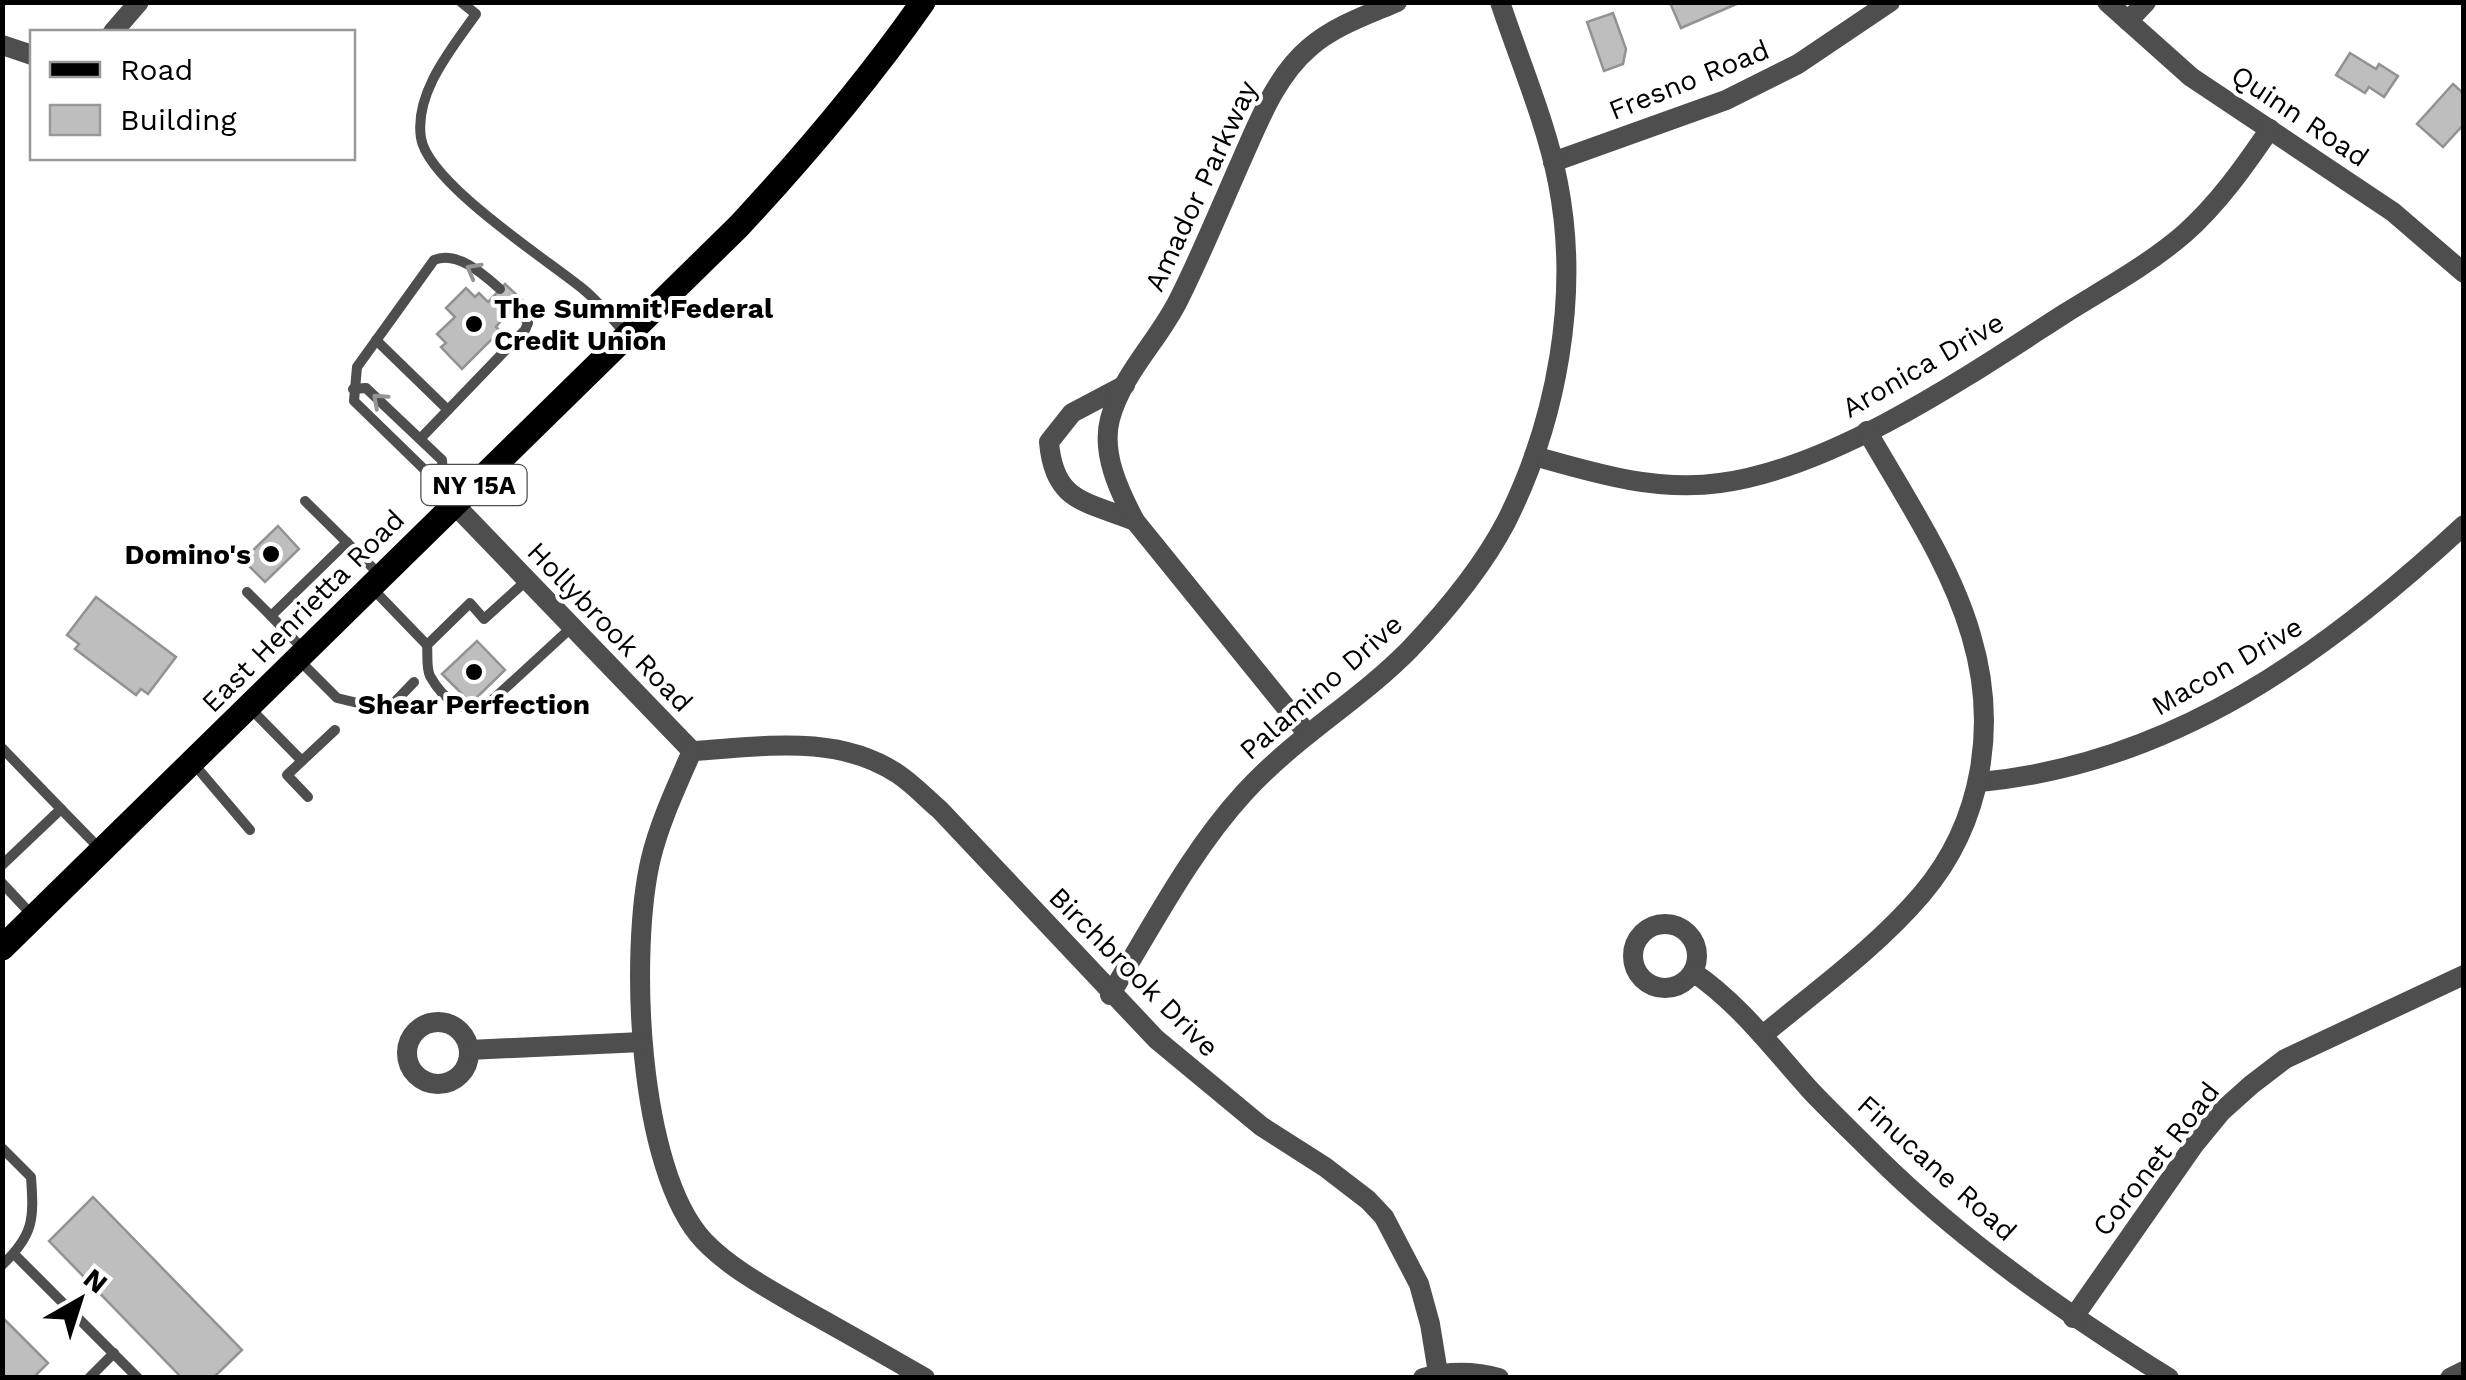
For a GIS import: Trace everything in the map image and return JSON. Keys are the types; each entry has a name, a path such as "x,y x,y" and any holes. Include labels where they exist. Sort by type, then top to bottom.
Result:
{"main road":[{"name":"East Henrietta Road","path":"2,948 739,226 808,152 874,72 921,3"}],"street":[{"path":"115,30 138,2"},
{"name":"Amador Parkway","path":"1306,732 1135,521 1115,478 1110,420 1126,385 1178,303 1264,110 1285,75 1307,49 1333,31 1397,2"},
{"name":"Palamino Drive","path":"1110,994 1224,817 1306,732 1385,672 1446,609 1504,526 1534,456 1558,358 1566,269 1553,162 1500,2"},
{"name":"Fresno Road","path":"1553,162 1726,100 1798,64 1890,2"},
{"name":"Quinn Road","path":"2107,2 2192,77 2393,212 2464,273"},
{"path":"2128,22 2146,2"},
{"path":"2,45 30,54"},
{"name":"Aronica Drive","path":"1534,456 1621,479 1704,485 1776,470 1867,432 1986,364 2182,236 2243,170 2270,129"},
{"name":"Amador Parkway","path":"1126,385 1072,413 1048,442 1051,470 1065,491 1135,521"},
{"path":"1763,1035 1855,960 1922,894 1957,844 1980,782 1983,711 1972,636 1954,589 1867,432"},
{"name":"Hollybrook Road","path":"458,500 527,580 692,751 663,820 645,888 642,1042 668,1181 683,1213 722,1258 924,1378"},
{"name":"Macon Drive","path":"1980,782 2034,776 2093,760 2194,722 2316,648 2464,525"},
{"name":"Birchbrook Drive","path":"692,751 828,746 858,754 901,775 940,810 1156,1039 1261,1126 1325,1167 1384,1217 1419,1284 1430,1324 1431,1375"},
{"name":"Finucane Road","path":"1693,972 1737,1006 1880,1160 1964,1233 2073,1318 2169,1378"},
{"name":"Coronet Road","path":"2073,1318 2194,1146 2251,1084 2285,1059 2464,975"},
{"path":"469,1050 642,1042"},
{"path":"2450,1378 2464,1372"},
{"path":"1431,1375 1484,1373 1499,1378"}],"lane":[{"path":"461,2 476,14"},
{"path":"484,2 434,79 420,136 426,155 450,184 587,293 627,335"},
{"path":"442,474 429,474 354,402 357,367 434,260 442,256 480,271 500,289"},
{"path":"421,438 525,330 528,324 516,306"},
{"path":"376,340 448,410"},
{"path":"353,389 366,388 442,460 442,474 458,500"},
{"path":"306,500 348,542 428,645 428,674 465,710 488,704 572,627"},
{"path":"271,616 348,542"},
{"path":"428,645 470,603 484,619 527,580"},
{"path":"247,592 338,698 386,710 414,682"},
{"path":"248,706 302,761"},
{"path":"308,797 287,776 335,730"},
{"path":"2,748 102,850"},
{"path":"192,762 250,830"},
{"path":"2,865 61,808"},
{"path":"2,883 33,916"},
{"path":"2,1148 31,1177 34,1217 22,1246 2,1265"},
{"path":"14,1254 138,1378"},
{"path":"90,1378 114,1354"}],"building":[{"path":"1741,2 1681,28 1671,5"},
{"path":"1613,13 1626,49 1623,64 1604,71 1587,22"},
{"path":"2350,53 2376,69 2379,64 2398,76 2384,97 2369,87 2365,93 2336,75"},
{"path":"2453,84 2464,94 2464,124 2443,147 2417,124"},
{"name":"The Summit Federal Credit Union","path":"505,284 522,300 496,327 500,331 462,369 441,347 446,343 437,334 455,317 446,308 466,288 488,302"},
{"name":"Domino's","path":"278,526 299,549 265,582 243,560"},
{"path":"96,597 176,657 148,694 141,689 136,695 75,649 79,644 67,635"},
{"name":"Shear Perfection","path":"477,641 505,670 471,703 442,674"},
{"path":"93,1197 242,1350 213,1378 182,1378 49,1241"},
{"path":"2,1317 48,1363 33,1378 2,1378"}],"place":[{"name":"The Summit Federal Credit Union","path":"474,324"},
{"name":"Domino's","path":"271,554"},
{"name":"Shear Perfection","path":"474,672"}]}
